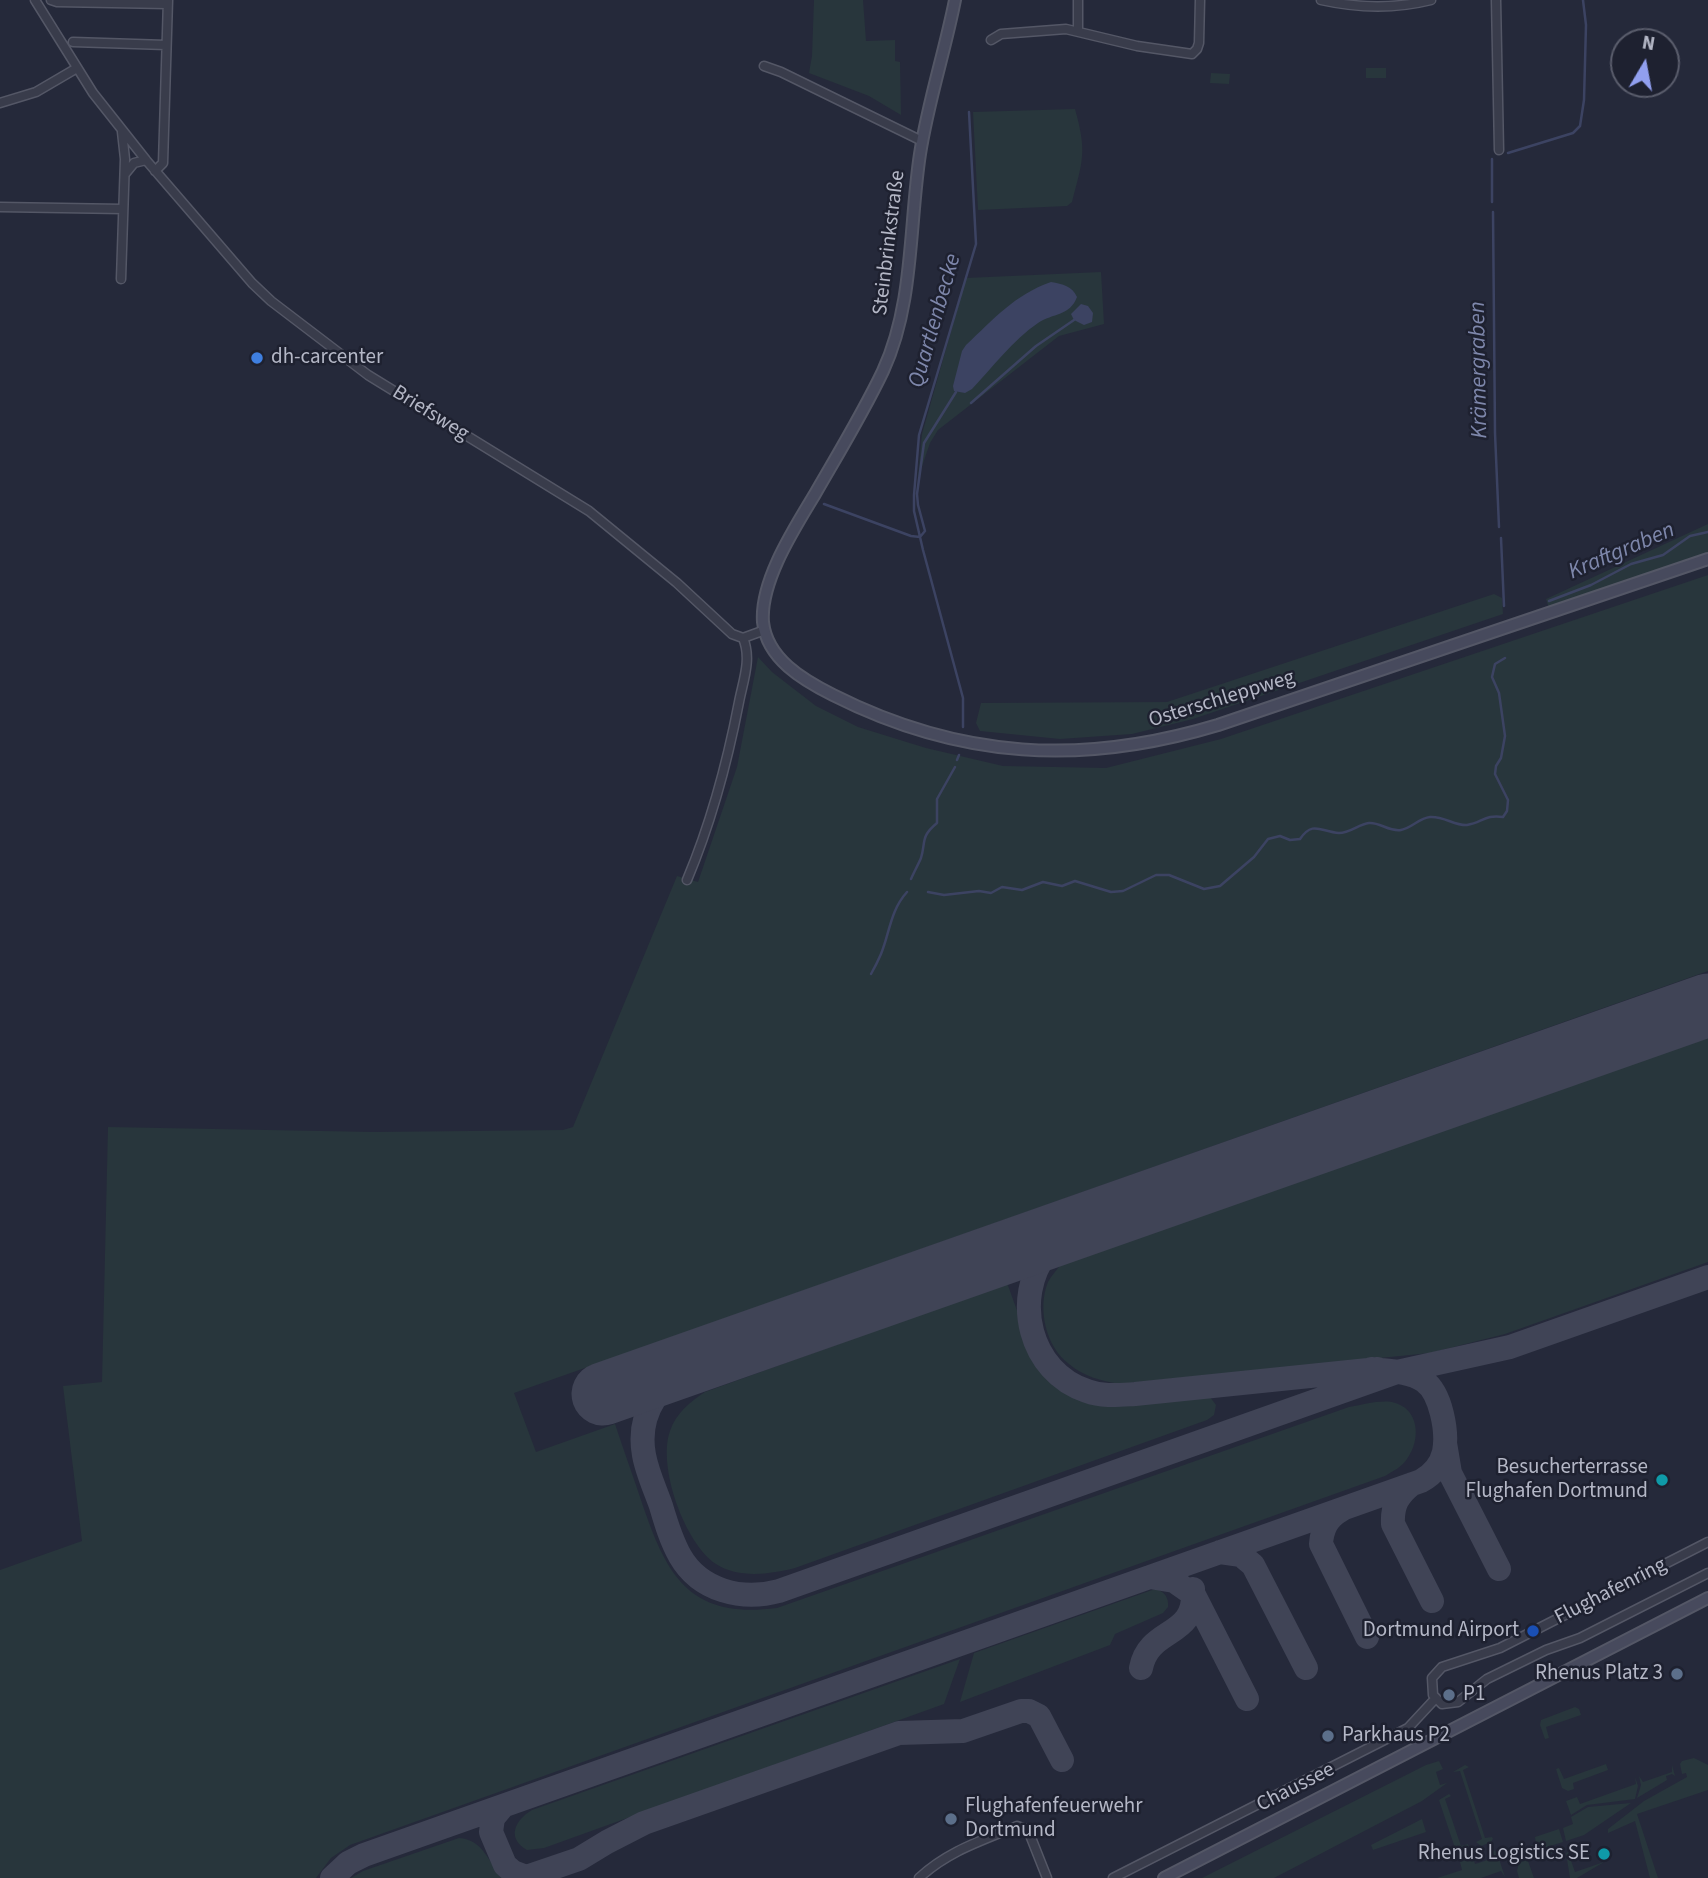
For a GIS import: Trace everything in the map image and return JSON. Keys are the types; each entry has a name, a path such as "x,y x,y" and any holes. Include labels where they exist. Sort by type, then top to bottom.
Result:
{"street":[{"name":"Briefsweg","path":"35,0 77,68 146,160 252,283 285,313 379,382 589,510 677,583 732,634 743,638"},
{"path":"51,0 168,2 163,163 155,170"},
{"name":"Steinbrinkstraße","path":"765,630 764,601 774,571 797,524 882,373 900,328 922,141 955,0"},
{"path":"1078,0 1078,31"},
{"path":"991,40 1001,34 1066,29 1137,46 1192,54 1199,43 1200,0"},
{"path":"1321,0 1366,7 1431,0"},
{"path":"1496,0 1499,150"},
{"path":"73,42 166,46"},
{"path":"764,66 922,141"},
{"path":"0,103 36,92 77,68"},
{"path":"121,279 125,174 122,129"},
{"path":"125,174 134,163 146,160"},
{"path":"0,206 123,209"},
{"name":"Osterschleppweg","path":"765,630 776,654 797,674 820,688 890,721 922,732 995,747 1031,751 1099,750 1173,739 1218,725 1708,559"},
{"path":"687,880 715,802 733,734 748,656 743,638 765,630"},
{"name":"Flughafenring","path":"1708,1542 1500,1648 1442,1667 1432,1678 1432,1692 1436,1699 1446,1704 1458,1702 1487,1679 1546,1650 1580,1638 1708,1573"},
{"name":"Chaussee","path":"1164,1878 1708,1598"},
{"path":"1113,1878 1408,1728 1436,1699"},
{"path":"920,1878 933,1864 953,1853 1017,1826 1028,1830 1047,1878"}],"shaded area":[{"path":"814,0 863,0 866,41 895,40 895,61 900,62 901,115 869,96 809,73"},
{"path":"1366,68 1386,68 1386,78 1366,78"},
{"path":"1211,73 1230,74 1229,84 1210,83"},
{"path":"1075,109 1082,156 1072,202 1067,206 978,210 973,112"},
{"path":"1101,272 1104,324 1059,336 938,430 930,443 918,478 922,434 966,278"},
{"path":"1708,524 1708,555 1549,608 1546,599"},
{"path":"1708,575 1708,971 514,1393 536,1452 615,1424 652,1532 674,1573 704,1600 724,1607 748,1610 777,1608 1349,1407 1392,1402 1408,1411 1413,1418 1416,1434 1412,1451 1400,1467 1385,1476 350,1845 331,1858 316,1878 0,1878 0,1570 82,1541 63,1386 102,1382 108,1127 374,1132 563,1130 573,1127 677,876 698,882 737,767 758,657 772,672 816,706 858,727 926,748 1003,766 1106,768 1221,739"},
{"path":"1494,594 1502,598 1503,614 1193,719 1132,734 1060,739 980,731 976,723 981,703 1167,702"},
{"path":"1708,1036 1708,1262 1505,1334 1430,1353 1120,1384 1080,1372 1061,1357 1049,1338 1043,1304 1049,1280 1061,1264"},
{"path":"1007,1283 1023,1327 1043,1366 1056,1381 1073,1393 1093,1400 1119,1402 1206,1396 1216,1405 1214,1415 1207,1420 795,1568 766,1573 735,1572 716,1564 705,1554 684,1522 676,1503 667,1464 670,1431 680,1413 689,1404 705,1392"},
{"path":"1155,1589 1165,1595 1168,1607 1163,1613 1115,1634 1110,1645 960,1702 974,1653"},
{"path":"960,1659 944,1704 544,1848 527,1850 517,1840 517,1824 532,1810"},
{"path":"1575,1707 1581,1715 1546,1727 1549,1738 1545,1739 1541,1720"},
{"path":"1694,1758 1708,1765 1708,1790 1637,1814 1658,1878 1650,1878 1635,1821 1608,1833 1608,1829 1644,1801 1687,1777 1686,1773 1682,1774 1680,1764"},
{"path":"1439,1761 1443,1769 1436,1772 1440,1785 1447,1783 1422,1801 1274,1878 1202,1878 1426,1765"},
{"path":"1606,1764 1608,1770 1573,1783 1574,1789 1568,1791 1562,1788 1556,1769 1559,1768 1564,1779"},
{"path":"1465,1765 1469,1767 1463,1770 1485,1838 1493,1839 1481,1846 1476,1842 1482,1839 1460,1771 1453,1772"},
{"path":"1672,1765 1675,1776 1666,1776 1667,1780 1637,1798 1641,1785 1639,1776 1643,1782 1672,1772"},
{"path":"1635,1777 1638,1786 1635,1799 1587,1805 1571,1815 1566,1801 1577,1797 1580,1804 1636,1784"},
{"path":"1449,1794 1451,1796 1445,1799 1461,1846 1468,1844 1469,1848 1457,1854 1439,1800"},
{"path":"1631,1803 1584,1835 1566,1841 1563,1828 1573,1824 1571,1817 1588,1807"},
{"path":"1422,1819 1426,1832 1373,1850 1371,1845"},
{"path":"1559,1829 1563,1842 1509,1859 1506,1846 1511,1852 1536,1844 1535,1837"},
{"path":"459,1838 475,1843 504,1878 351,1878 363,1871"},
{"path":"1560,1846 1560,1850 1528,1861 1534,1878 1519,1878 1517,1871 1520,1858"},
{"path":"1494,1850 1505,1877 1501,1871 1481,1878 1437,1878 1462,1870 1460,1862 1473,1857 1475,1864 1494,1858"},
{"path":"1568,1852 1575,1872 1604,1862 1577,1878 1570,1878"}],"water":[{"path":"1051,282 1073,290 1077,297 1070,308 1029,330 972,389 965,393 954,391 962,351 966,345 1015,301"},
{"path":"1081,304 1088,306 1093,313 1092,322 1084,325 1074,320 1071,314"}],"waterway":[{"name":"Krämergraben","path":"1508,153 1573,133 1580,126 1584,100 1586,25 1583,0"},
{"name":"Quartlenbecke","path":"963,727 963,698 923,550 914,511 914,495 919,435 976,244 969,112"},
{"name":"Krämergraben","path":"1492,159 1492,202"},
{"name":"Krämergraben","path":"1493,212 1495,433 1499,527"},
{"path":"971,403 1036,346 1074,320"},
{"name":"Quartlenbecke","path":"824,504 920,537 925,531 917,494 924,443 956,392"},
{"name":"Kraftgraben","path":"1549,601 1591,585 1631,564 1663,555 1690,536 1708,532"},
{"name":"Krämergraben","path":"1501,538 1504,606"},
{"path":"928,892 944,895 979,891 991,893 1002,887 1022,890 1043,882 1062,886 1075,881 1111,892 1123,891 1156,875 1169,875 1204,889 1220,886 1254,857 1268,839 1280,836 1290,840 1300,839 1313,828 1343,833 1369,823 1401,830 1430,817 1467,825 1492,817 1503,817 1507,811 1508,800 1495,774 1505,736 1499,693 1492,677 1495,664 1505,658"},
{"name":"Quartlenbecke","path":"957,760 959,755"},
{"name":"Quartlenbecke","path":"911,879 921,858 926,836 937,823 937,799 955,767"},
{"name":"Quartlenbecke","path":"871,974 881,954 894,914 907,892"}],"taxiway":[{"path":"1077,1227 1050,1248 1036,1270 1030,1290 1029,1311 1032,1332 1051,1368 1067,1381 1087,1391 1105,1395 1135,1394 1378,1369"},
{"path":"699,1361 663,1387 648,1411 643,1439 647,1468 671,1538 688,1568 710,1585 723,1590 737,1594 765,1594 1397,1372 1510,1347 1708,1277"},
{"path":"332,1878 348,1863 364,1855 1421,1481 1436,1469 1444,1452 1444,1424 1435,1394 1424,1381 1412,1375 1371,1369"},
{"path":"1445,1443 1450,1473 1499,1569"},
{"path":"1412,1484 1397,1501 1393,1524 1432,1601"},
{"path":"1341,1510 1326,1524 1321,1544 1367,1637"},
{"path":"1220,1552 1241,1555 1253,1565 1306,1668"},
{"path":"1150,1577 1174,1581 1194,1595 1247,1699"},
{"path":"1141,1668 1153,1645 1188,1617 1193,1589"},
{"path":"503,1806 493,1818 491,1832 505,1865 513,1872 526,1877 579,1859 644,1823 899,1733 963,1731 1021,1711 1029,1711 1039,1716 1062,1760"}],"runway":[{"path":"603,1394 1708,1005"}],"place":[{"name":"dh-carcenter","path":"257,358"},
{"name":"Besucherterrasse Flughafen Dortmund","path":"1662,1480"},
{"name":"Dortmund Airport","path":"1533,1631"},
{"name":"Rhenus Platz 3","path":"1677,1674"},
{"name":"P1","path":"1449,1695"},
{"name":"Parkhaus P2","path":"1328,1736"},
{"name":"Flughafenfeuerwehr Dortmund","path":"951,1819"},
{"name":"Rhenus Logistics SE","path":"1604,1854"}]}
